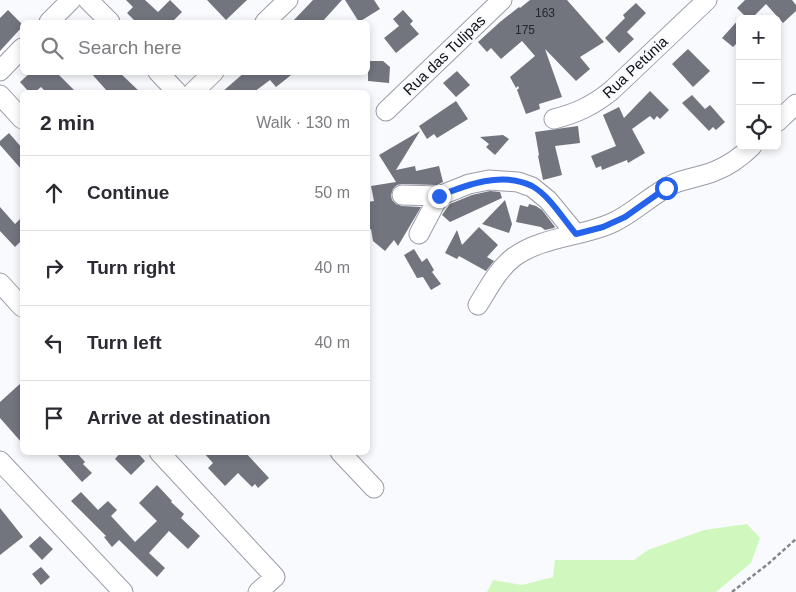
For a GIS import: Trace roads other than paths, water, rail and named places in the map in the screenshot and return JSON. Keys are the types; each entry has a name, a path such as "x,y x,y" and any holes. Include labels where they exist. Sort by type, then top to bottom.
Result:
{"street":[{"path":"51,20 71,0"},
{"path":"88,0 108,20"},
{"path":"267,20 288,0"},
{"name":"Rua das Tulipas","path":"386,111 502,0"},
{"name":"Rua Petúnia","path":"554,120 577,113 594,104 611,91 708,0"},
{"path":"0,71 20,50"},
{"path":"161,75 175,90"},
{"path":"195,90 211,75"},
{"path":"0,95 20,117"},
{"path":"781,118 796,104"},
{"path":"478,306 500,272 514,258 532,247 603,227 625,217 666,188 715,171 748,150"},
{"path":"402,195 439,196 469,184 489,180 518,182 532,186 548,200 576,234"},
{"path":"419,234 439,196"},
{"path":"0,283 20,305"},
{"path":"162,455 275,577 258,592"},
{"path":"343,455 374,488"},
{"path":"0,461 123,592"}]}
